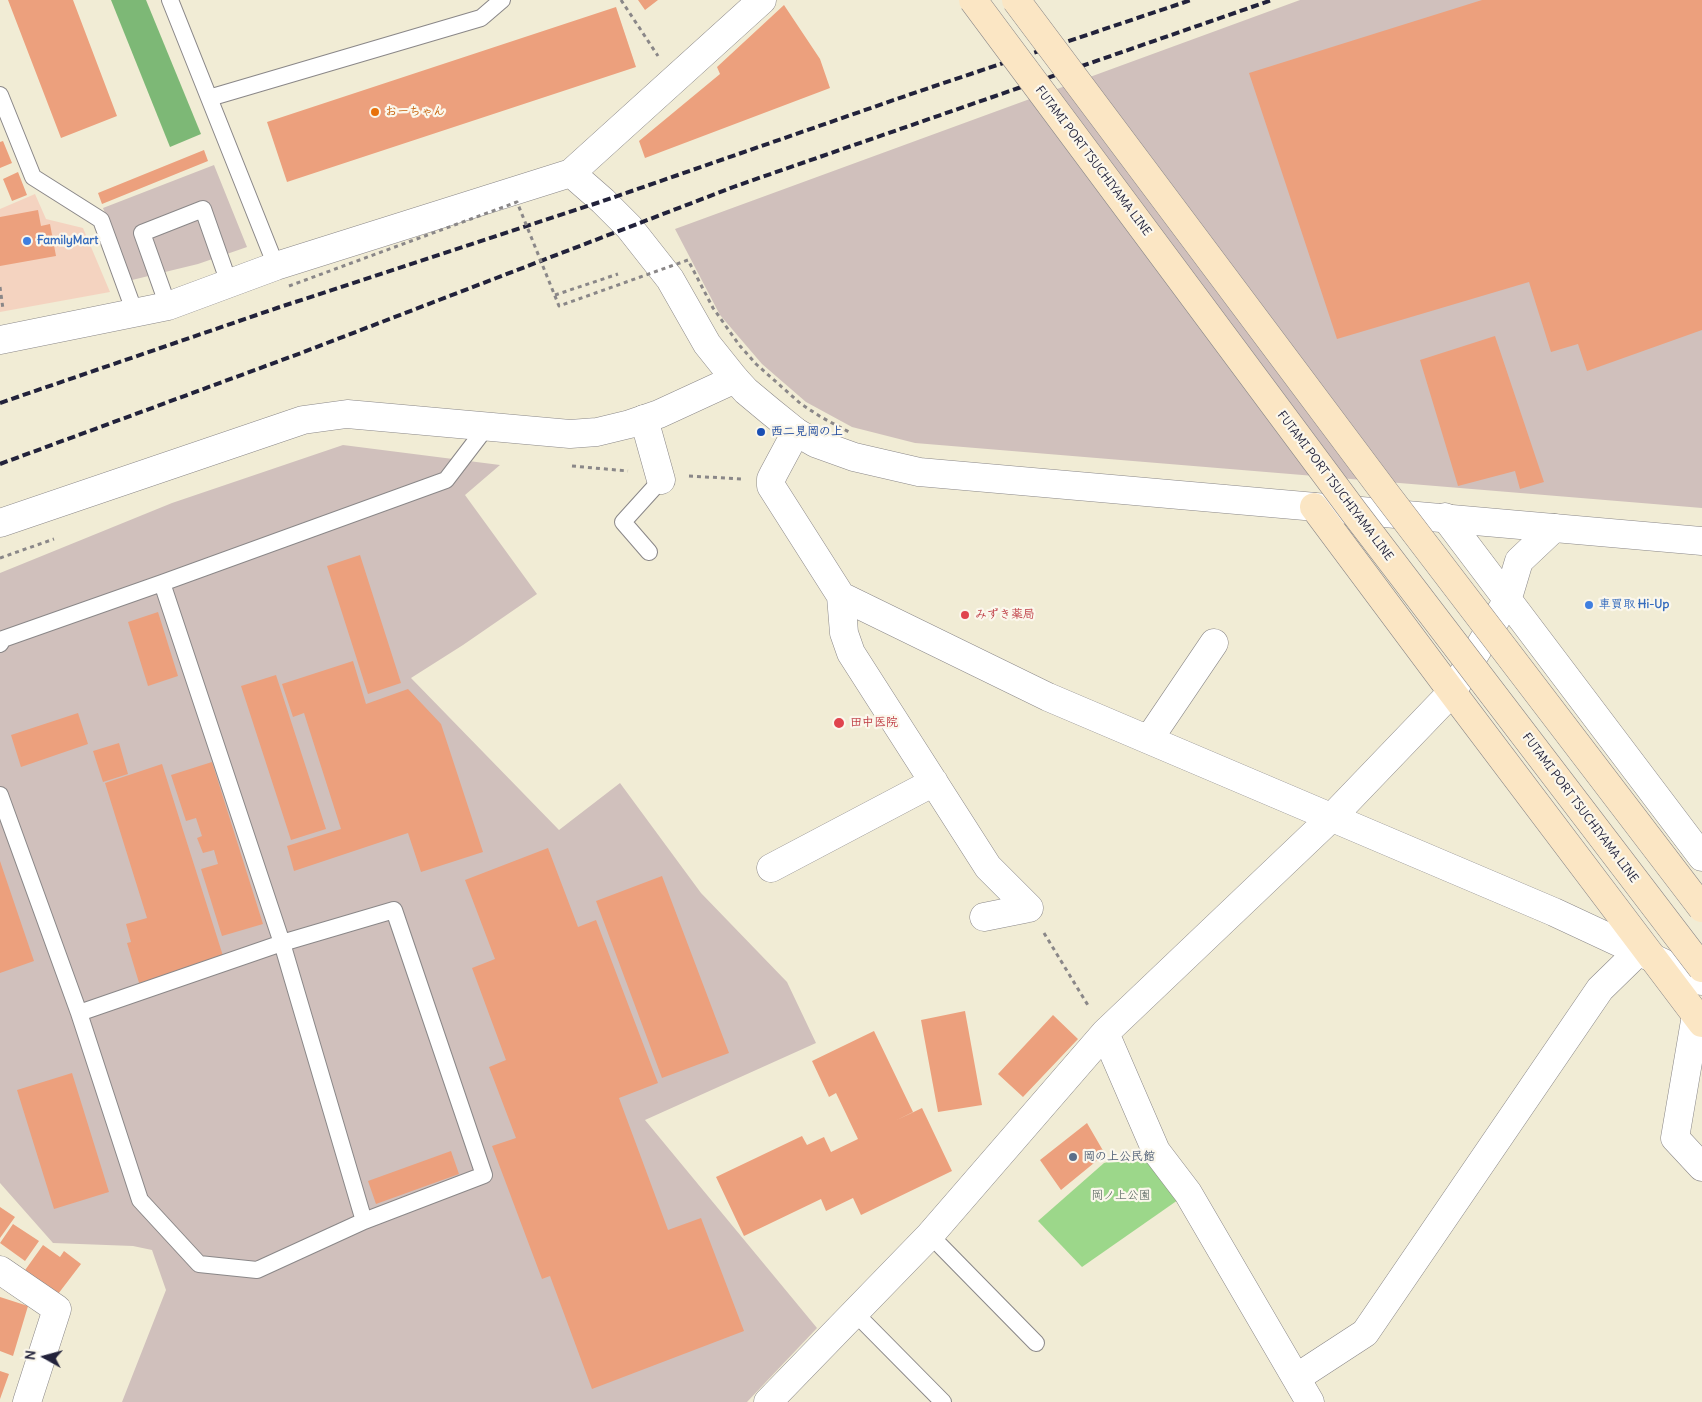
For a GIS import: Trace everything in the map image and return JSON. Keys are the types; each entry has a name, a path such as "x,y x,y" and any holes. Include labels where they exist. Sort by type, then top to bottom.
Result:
{"main road":[{"name":"FUTAMI PORT TSUCHIYAMA LINE","path":"973,0 1354,512 1702,968"},
{"path":"1016,0 1386,494 1702,908"},
{"path":"1314,507 1646,955 1699,1019"}],"street":[{"path":"0,340 168,306 228,283 283,276 571,173 762,0"},
{"path":"571,173 603,201 635,235 670,279 706,344 735,379 758,401 796,432 854,457 919,472 1702,540"},
{"path":"0,523 303,420 347,414 488,425 570,434 597,432 658,414 735,379"},
{"path":"644,419 660,477"},
{"path":"796,432 774,472 771,486 841,596 844,634 851,653 988,867 1029,908"},
{"path":"1445,517 1702,857"},
{"path":"768,1402 930,1235 1105,1033 1333,816 1452,692 1507,601 1519,561 1554,528"},
{"path":"841,596 1048,697 1333,816 1554,912 1702,981"},
{"path":"1149,739 1214,643"},
{"path":"771,868 934,782"},
{"path":"984,917 1029,908"},
{"path":"1296,1378 1365,1333 1600,989 1646,955"},
{"path":"1699,1019 1675,1138 1702,1167"},
{"path":"1105,1033 1156,1151 1188,1193 1310,1402"},
{"path":"0,1270 57,1309 27,1402"}],"lane":[{"path":"170,0 283,276"},
{"path":"209,98 481,18 502,0"},
{"path":"0,96 33,177 101,220 135,313"},
{"path":"168,306 142,233 202,209 228,283"},
{"path":"0,644 3,639 162,584 446,480 488,425"},
{"path":"650,552 623,522 660,477"},
{"path":"162,584 282,943 364,1221"},
{"path":"0,795 79,1014 140,1200 199,1264 257,1270 364,1221 484,1175 394,910 282,943 79,1014"},
{"path":"930,1235 1036,1343"},
{"path":"854,1312 943,1402"}],"path":[{"path":"621,0 674,79"},
{"path":"283,276 517,202 559,306 688,260 713,308 751,358 780,387 801,404 849,432"},
{"path":"555,296 618,274"},
{"path":"0,287 4,311"},
{"path":"563,465 660,477 742,479 748,473"},
{"path":"0,558 56,538"},
{"path":"1029,908 1105,1033"}],"shaded area":[{"path":"1300,0 1702,0 1702,508 915,443 852,427 806,402 762,364 720,315 675,229"},
{"path":"214,165 247,247 198,264 132,280 103,208"},
{"path":"35,194 46,219 83,228 110,292 0,312 0,209"},
{"path":"343,445 500,465 465,495 537,594 411,678 559,830 620,783 701,893 787,982 816,1043 645,1120 817,1328 747,1402 122,1402 166,1290 152,1250 133,1246 53,1243 0,1183 0,573 172,503"}],"green space":[{"path":"111,0 146,0 201,134 170,147"},
{"name":"岡ノ上公園","path":"1156,1151 1188,1193 1082,1267 1038,1221 1104,1163"}],"building":[{"path":"8,0 73,0 117,116 61,138"},
{"path":"638,0 658,0 645,10"},
{"path":"1482,0 1702,0 1702,330 1587,371 1578,344 1551,352 1529,282 1337,339 1249,73"},
{"path":"784,5 820,59 830,88 645,158 639,141 720,74 717,67"},
{"path":"616,7 636,67 287,182 267,122"},
{"path":"3,141 12,163 0,168 0,142"},
{"path":"204,150 208,161 102,204 98,193"},
{"path":"18,172 27,195 12,201 3,179"},
{"name":"FamilyMart","path":"38,210 41,226 50,224 56,256 0,266 0,217"},
{"path":"1495,336 1544,482 1520,489 1515,471 1458,486 1420,360"},
{"path":"360,555 401,683 368,694 327,566"},
{"path":"158,612 178,676 148,686 128,622"},
{"path":"353,661 366,704 408,689 441,724 483,852 421,872 408,833 294,871 287,846 341,829 304,713 293,717 282,684"},
{"path":"276,675 326,829 291,840 241,686"},
{"path":"78,713 88,744 21,767 11,735"},
{"path":"119,743 128,774 103,782 93,751"},
{"path":"212,762 263,924 222,936 201,869 218,864 214,850 203,853 197,838 202,836 196,818 186,821 171,775"},
{"path":"162,764 224,959 140,986 127,943 131,942 126,924 147,918 105,783"},
{"path":"548,848 578,927 596,920 658,1083 619,1098 668,1230 701,1218 744,1331 592,1389 550,1276 542,1279 492,1146 516,1138 489,1067 506,1060 472,968 495,959 465,880"},
{"path":"0,861 34,961 0,973"},
{"path":"662,876 729,1053 662,1078 596,901"},
{"path":"965,1011 982,1105 938,1112 921,1020"},
{"path":"1053,1015 1078,1039 1023,1097 998,1074"},
{"path":"874,1031 913,1112 897,1120 922,1108 952,1171 861,1215 853,1198 826,1211 821,1199 744,1236 716,1177 802,1136 807,1145 824,1137 831,1152 858,1139 836,1093 829,1097 812,1061"},
{"path":"72,1073 109,1192 54,1209 17,1090"},
{"name":"岡の上公民館","path":"1087,1123 1105,1154 1061,1190 1040,1160"},
{"path":"451,1151 459,1174 376,1204 368,1181"},
{"path":"0,1207 15,1217 0,1238"},
{"path":"13,1224 39,1241 25,1261 0,1243"},
{"path":"43,1245 60,1257 64,1251 81,1264 55,1298 23,1273"},
{"path":"0,1297 28,1306 13,1356 0,1351"},
{"path":"0,1371 9,1374 0,1399"}],"railway":[{"path":"0,403 277,308 603,201 917,92 1191,0"},
{"path":"0,464 301,353 736,186 1272,0"}],"place":[{"name":"おーちゃん","path":"375,112"},
{"name":"FamilyMart","path":"27,241"},
{"name":"西二見岡の上","path":"761,432"},
{"name":"車買取 Hi-Up","path":"1589,605"},
{"name":"みずき薬局","path":"965,615"},
{"name":"田中医院","path":"839,723"},
{"name":"岡の上公民館","path":"1073,1157"}]}
